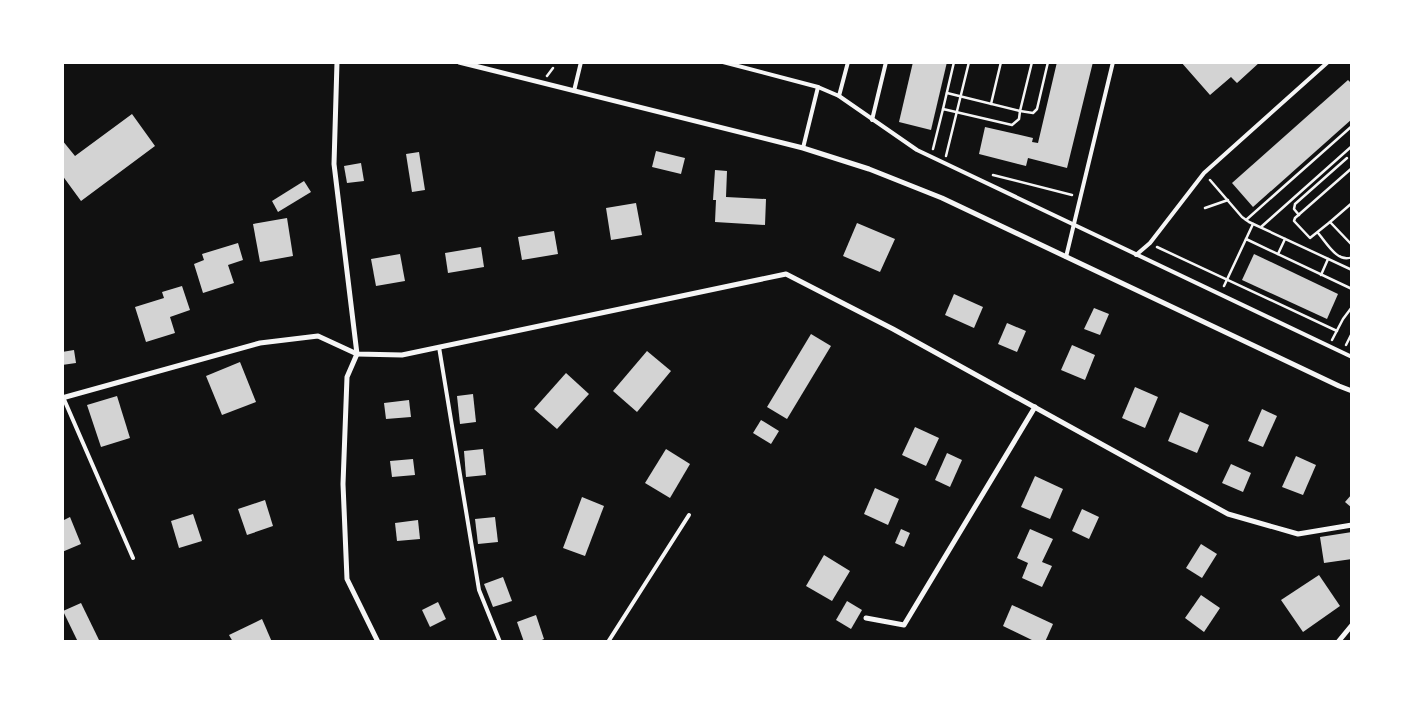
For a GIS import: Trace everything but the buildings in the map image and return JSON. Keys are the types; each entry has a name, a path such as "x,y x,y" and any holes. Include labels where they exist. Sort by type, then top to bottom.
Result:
{"street":[{"path":"337,62 334,164 357,354 347,378 343,484 348,578 378,642"},
{"path":"459,62 803,148 869,169 942,198 1352,391"},
{"path":"63,398 260,343 318,336 357,354 402,355 786,274 893,329 1228,514 1298,534 1352,525"},
{"path":"866,618 904,625 1035,407"},
{"path":"1338,642 1352,625"}],"lane":[{"path":"574,91 581,62"},
{"path":"723,62 818,87 839,96 917,150 944,164 1352,357"},
{"path":"839,96 848,62"},
{"path":"872,120 886,62"},
{"path":"1066,257 1114,62"},
{"path":"1136,255 1150,243 1204,173 1328,62"},
{"path":"803,148 818,87"},
{"path":"439,348 480,590 500,642"},
{"path":"63,398 133,558"},
{"path":"608,642 689,515"}],"path":[{"path":"931,157 954,62"},
{"path":"944,164 969,62"},
{"path":"991,104 1001,62"},
{"path":"943,109 1012,125 1019,119 1032,62"},
{"path":"947,93 1029,114 1036,112 1048,62"},
{"path":"1246,220 1352,126"},
{"path":"1261,228 1352,146"},
{"path":"1299,215 1294,209 1296,204 1347,158"},
{"path":"1352,168 1295,218 1295,223 1308,238 1313,238 1352,203"},
{"path":"1204,173 1246,220 1352,270"},
{"path":"990,175 1081,197"},
{"path":"1205,208 1228,200"},
{"path":"1330,222 1352,245"},
{"path":"1220,294 1253,224"},
{"path":"1318,233 1340,257 1345,259 1352,257"},
{"path":"1246,239 1352,289"},
{"path":"1278,254 1285,239"},
{"path":"1150,243 1337,331"},
{"path":"1321,274 1328,259"},
{"path":"1330,346 1342,319 1352,307"},
{"path":"1342,352 1352,333"}]}
